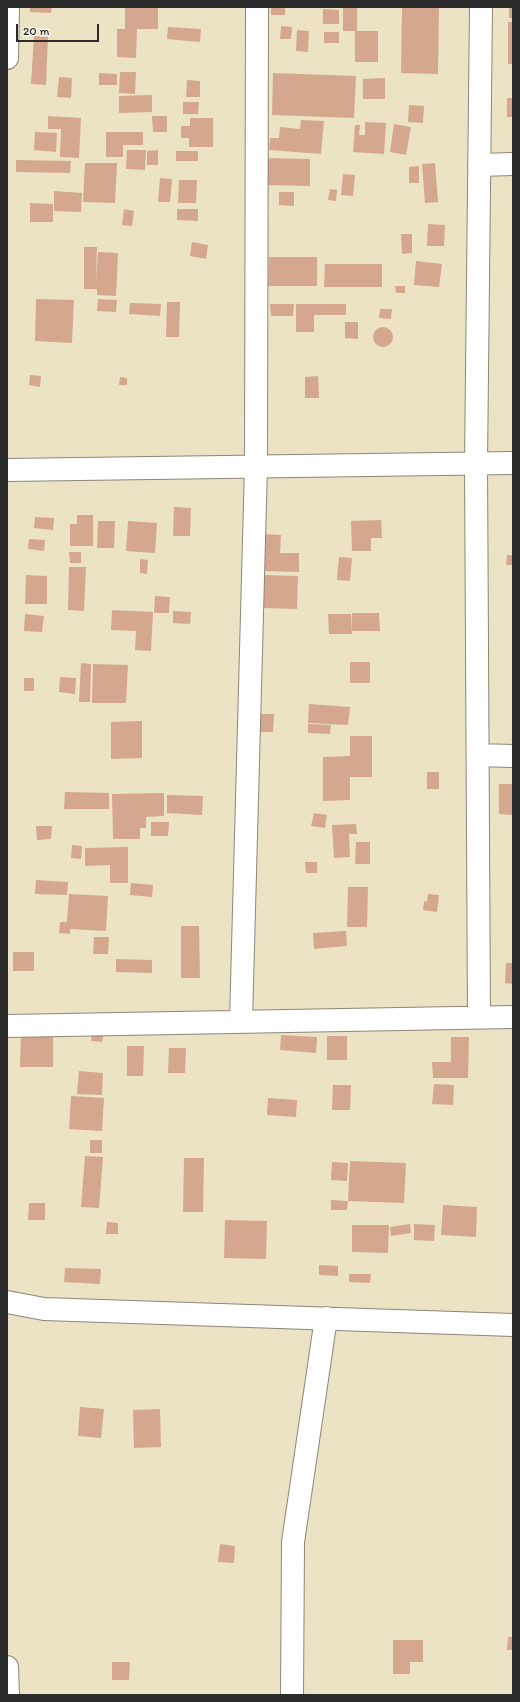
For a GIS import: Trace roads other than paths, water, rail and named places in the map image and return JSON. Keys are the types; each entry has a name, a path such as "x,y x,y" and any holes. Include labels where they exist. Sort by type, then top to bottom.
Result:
{"street":[{"path":"7,58 8,7"},
{"path":"241,1021 256,466 257,7"},
{"path":"479,1016 476,463 481,7"},
{"path":"479,165 513,164"},
{"path":"7,470 513,463"},
{"path":"478,755 513,756"},
{"path":"7,1026 479,1016 513,1017"},
{"path":"7,1302 44,1309 513,1324"},
{"path":"292,1695 293,1542 326,1318"},
{"path":"7,1667 8,1695"}]}
